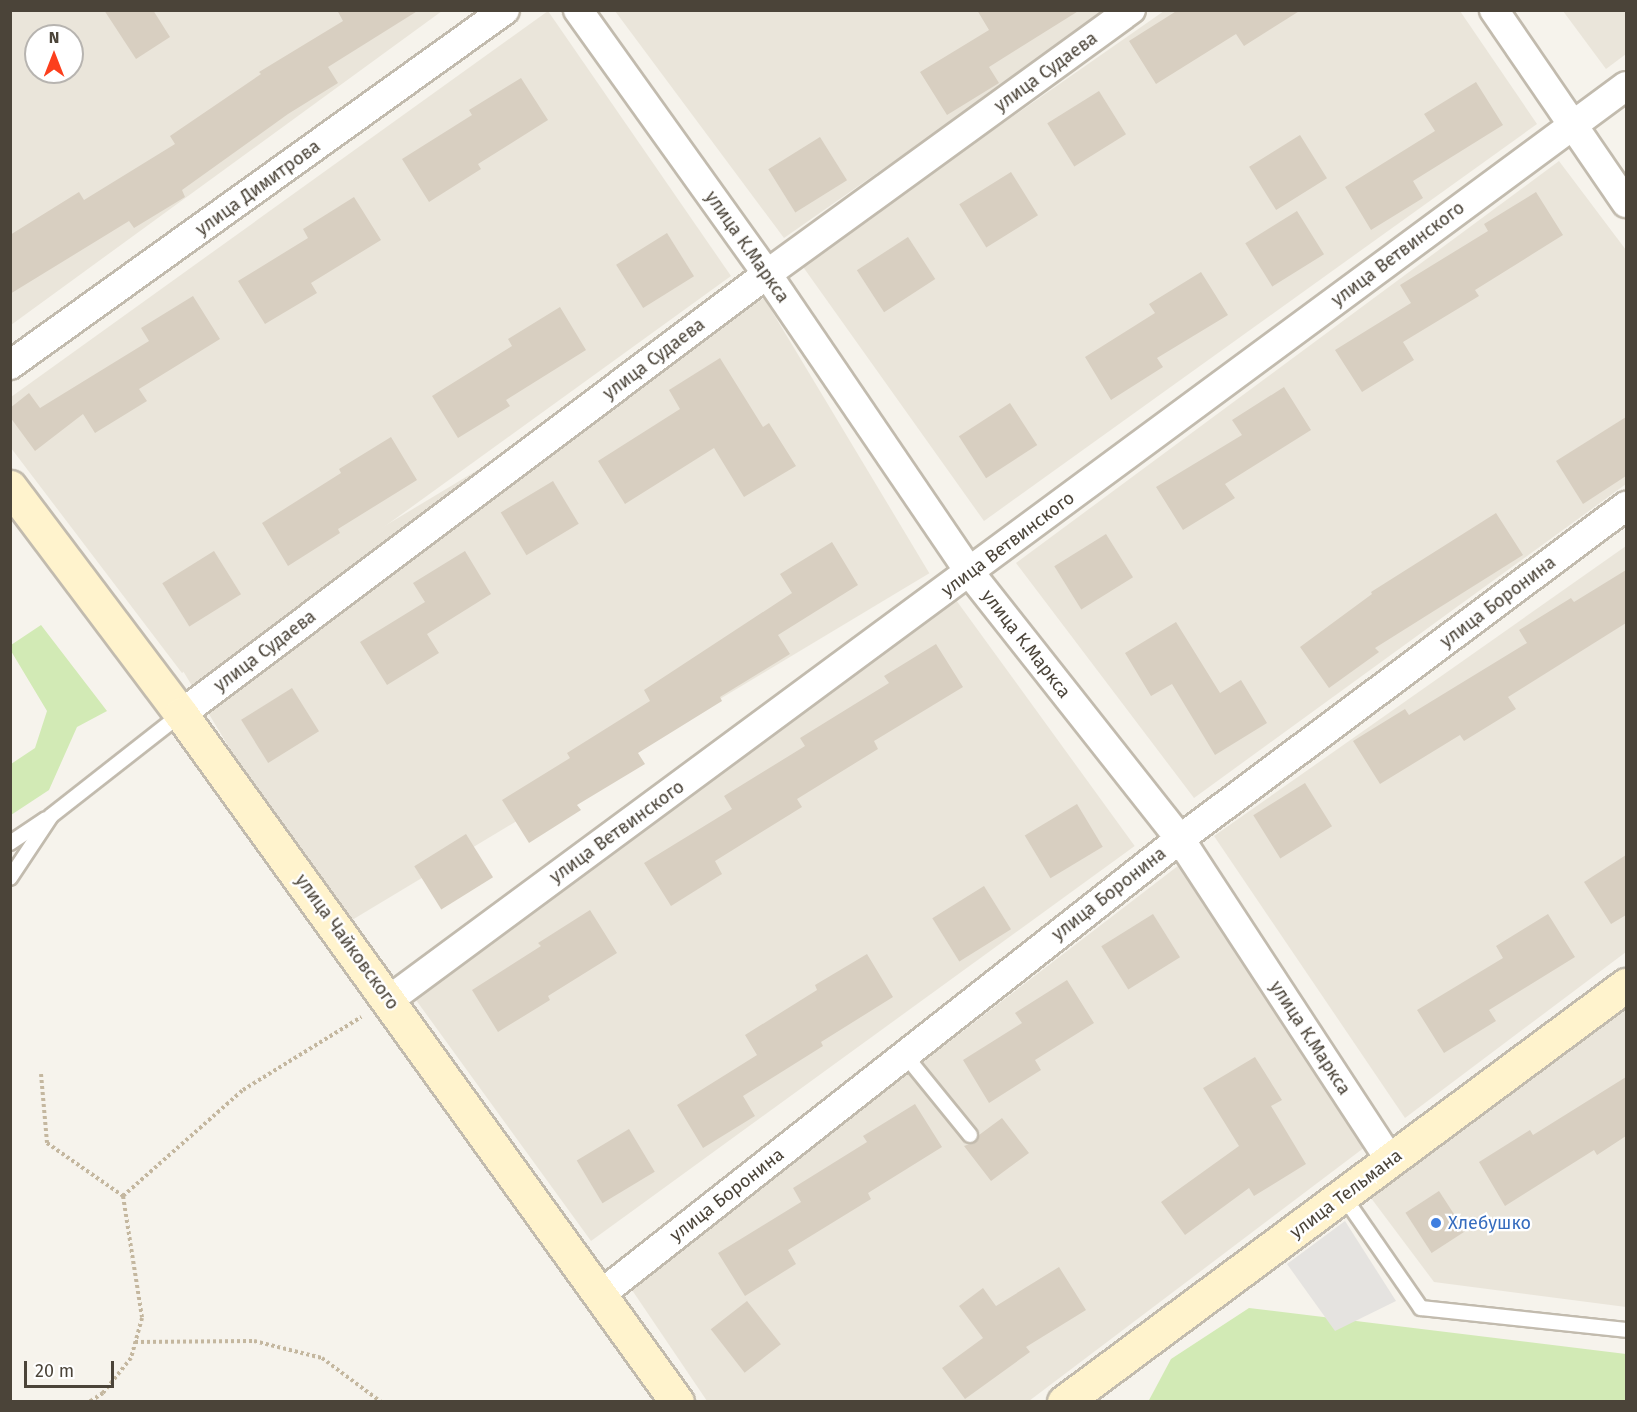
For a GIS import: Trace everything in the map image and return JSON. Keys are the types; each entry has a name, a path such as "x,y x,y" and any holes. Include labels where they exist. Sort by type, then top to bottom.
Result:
{"street":[{"name":"улица Димитрова","path":"10,365 505,10"},
{"name":"улица К.Маркса","path":"578,10 767,274 970,573 1180,839 1391,1161"},
{"name":"улица Судаева","path":"181,714 767,274 1131,10"},
{"path":"1494,10 1571,126 1626,203"},
{"name":"улица Ветвинского","path":"388,1000 970,573 1626,86"},
{"name":"улица Чайковского","path":"10,487 181,714 677,1401"},
{"name":"улица Боронина","path":"601,1294 1180,839 1626,506"},
{"name":"улица Тельмана","path":"1064,1401 1344,1197 1626,985"}],"lane":[{"path":"10,843 51,816 181,714"},
{"path":"10,878 51,816"},
{"path":"905,1055 970,1135"},
{"path":"1344,1197 1421,1308 1626,1330"}],"path":[{"path":"123,1196 243,1090 388,1000"},
{"path":"41,1074 47,1143 123,1196 142,1318 131,1358 103,1393 88,1401"},
{"path":"135,1342 254,1341 322,1358 381,1401"}],"shaded area":[{"path":"11,11 442,11 11,325"},
{"path":"548,11 731,276 182,673 11,448 11,397"},
{"path":"615,11 1109,11 784,238"},
{"path":"1164,11 1460,11 1537,124 984,521 801,264"},
{"path":"1563,11 1626,11 1626,54 1606,69"},
{"path":"1559,161 1626,250 1626,484 1194,798 1016,563"},
{"path":"764,298 929,573 338,929 173,653"},
{"path":"1626,546 1626,952 1405,1118 1214,836"},
{"path":"956,600 1135,846 591,1241 412,995"},
{"path":"1183,862 1365,1147 1029,1401 707,1401 630,1287"},
{"path":"1626,1008 1626,1307 1434,1282 1368,1194"},
{"path":"1345,1221 1396,1301 1335,1331 1287,1264"}],"green space":[{"path":"41,625 107,711 77,727 49,790 11,815 11,764 35,748 47,711 11,651 11,645"},
{"path":"1249,1308 1626,1354 1626,1401 1148,1402 1171,1359"}],"building":[{"path":"104,10 153,10 170,37 136,59"},
{"path":"337,10 419,10 328,67 338,83 288,114 182,190 185,197 134,228 129,221 10,294 10,235 79,192 84,200 175,144 170,136 261,74 259,72 343,21"},
{"path":"977,10 1080,10 989,67 999,83 947,115 920,72 989,30"},
{"path":"1178,10 1301,10 1244,46 1236,34 1156,84 1129,41"},
{"path":"521,78 548,120 478,164 481,169 429,202 402,159 472,115 469,110"},
{"path":"1476,82 1503,125 1413,181 1423,198 1371,230 1345,187 1435,131 1424,114"},
{"path":"1099,91 1126,134 1074,167 1047,123"},
{"path":"1300,135 1327,178 1276,210 1249,167"},
{"path":"820,137 847,180 795,213 768,169"},
{"path":"1011,172 1038,215 986,248 959,204"},
{"path":"1536,192 1563,235 1475,290 1479,296 1403,342 1414,360 1362,392 1335,350 1411,303 1400,285 1488,231 1484,224"},
{"path":"354,197 381,240 311,283 317,293 265,324 238,281 308,238 303,229"},
{"path":"1297,211 1324,254 1272,287 1245,243"},
{"path":"667,233 694,276 643,308 616,265"},
{"path":"908,237 935,279 884,312 857,270"},
{"path":"1201,272 1228,315 1157,358 1163,367 1111,400 1085,357 1155,313 1149,304"},
{"path":"193,296 220,339 139,389 147,401 95,433 83,414 35,451 10,417 10,408 29,393 40,408 149,341 141,328"},
{"path":"560,307 586,350 506,400 510,406 458,438 432,396 512,346 508,339"},
{"path":"720,358 763,427 769,423 796,466 744,497 714,448 625,504 598,461 680,409 669,390"},
{"path":"1284,387 1311,430 1225,484 1235,498 1183,530 1156,487 1242,435 1232,420"},
{"path":"1010,403 1037,445 986,478 959,436"},
{"path":"1626,417 1626,476 1583,504 1556,461"},
{"path":"391,437 417,480 338,529 340,533 288,566 262,523 341,473 339,469"},
{"path":"553,481 579,524 526,555 501,512"},
{"path":"1496,513 1523,555 1375,648 1379,652 1329,688 1300,647 1372,594 1371,592"},
{"path":"1106,534 1133,577 1081,610 1054,566"},
{"path":"832,542 858,585 778,635 790,654 720,697 722,701 638,753 645,764 577,805 581,810 529,843 502,800 570,758 567,753 650,701 644,690 792,593 780,574"},
{"path":"214,551 241,594 189,627 162,583"},
{"path":"465,551 491,594 427,634 439,653 387,685 360,642 425,602 413,583"},
{"path":"1626,570 1626,623 1508,697 1516,709 1464,741 1460,735 1380,784 1353,741 1405,709 1409,715 1527,643 1519,630 1571,598 1574,602"},
{"path":"1176,622 1220,693 1241,680 1267,723 1215,755 1172,684 1151,696 1125,653"},
{"path":"936,644 963,687 874,741 878,749 797,799 802,807 715,861 722,874 671,906 644,863 732,809 724,796 805,746 800,738 889,683 884,676"},
{"path":"292,688 319,731 268,763 241,720"},
{"path":"1305,783 1332,826 1280,859 1253,815"},
{"path":"1077,804 1103,847 1050,878 1025,835"},
{"path":"466,834 493,877 441,910 414,866"},
{"path":"1626,855 1626,915 1611,924 1584,882"},
{"path":"984,886 1011,929 959,962 932,918"},
{"path":"590,910 617,953 548,996 550,1000 498,1032 472,990 541,946 538,943"},
{"path":"1153,914 1180,957 1128,990 1101,946"},
{"path":"1548,914 1575,957 1489,1010 1496,1021 1444,1053 1417,1010 1503,958 1496,946"},
{"path":"867,954 893,997 821,1042 823,1046 743,1096 755,1116 703,1148 677,1105 757,1055 745,1035 817,990 815,985"},
{"path":"1067,980 1094,1023 1035,1060 1041,1070 989,1103 963,1060 1022,1023 1015,1013"},
{"path":"1255,1057 1282,1100 1271,1106 1306,1164 1254,1196 1249,1188 1185,1235 1161,1202 1239,1146 1203,1088"},
{"path":"1626,1077 1626,1136 1597,1155 1594,1150 1505,1206 1479,1162 1530,1130 1533,1135"},
{"path":"915,1104 942,1147 868,1193 871,1199 788,1250 796,1264 745,1296 718,1253 801,1202 793,1188 867,1142 863,1136"},
{"path":"1002,1118 1029,1153 991,1181 964,1146 975,1142 979,1135"},
{"path":"629,1129 655,1172 602,1203 577,1160"},
{"name":"Хлебушко","path":"1439,1191 1465,1231 1432,1253 1405,1213"},
{"path":"1059,1267 1086,1310 1026,1347 1030,1352 965,1399 942,1368 983,1338 959,1306 983,1288 996,1306"},
{"path":"747,1301 781,1344 745,1373 711,1329"}],"place":[{"name":"Хлебушко","path":"1436,1223"}]}
